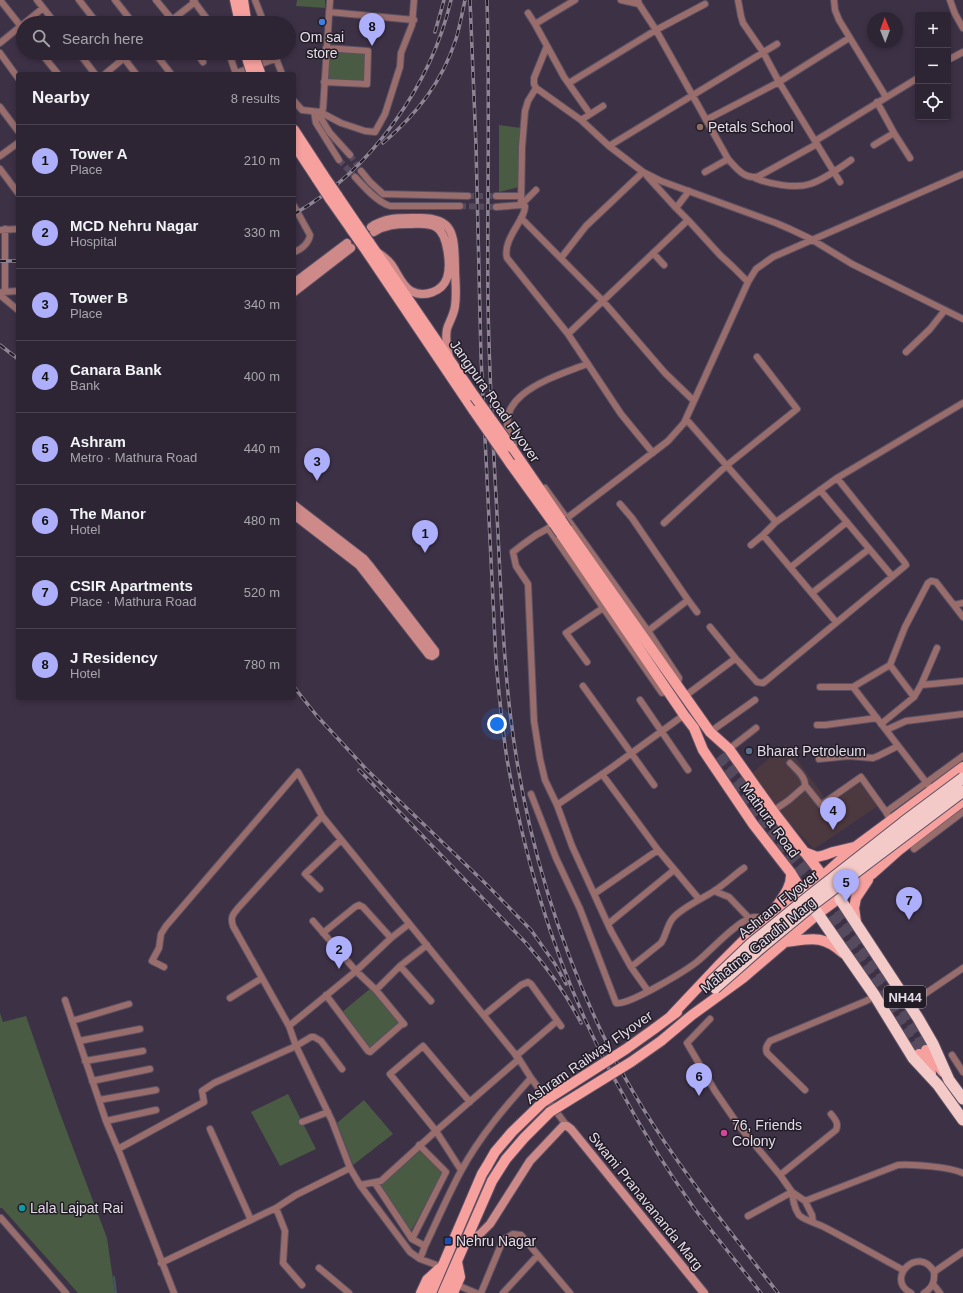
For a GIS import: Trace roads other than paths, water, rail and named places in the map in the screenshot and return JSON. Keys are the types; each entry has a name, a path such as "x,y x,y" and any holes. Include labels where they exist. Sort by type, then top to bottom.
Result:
{"highway":[{"name":"Ashram Flyover","path":"712,985 752,943 904,822 963,778"},
{"name":"Ashram Flyover","path":"712,985 757,951 816,902 963,791"},
{"name":"Mathura Road","path":"802,891 819,913 875,996 912,1058 938,1085 963,1120"},
{"name":"Mathura Road","path":"840,899 910,1004 933,1044 949,1080 963,1098"}],"main road":[{"path":"235,0 238,16"},
{"path":"243,0 246,16"},
{"path":"248,60 251,72"},
{"path":"256,60 260,72"},
{"name":"Jangpura Road Flyover","path":"296,133 450,361 675,682"},
{"name":"Jangpura Road Flyover","path":"296,147 501,450 554,524 666,688"},
{"path":"372,230 397,224 425,224 440,225 451,232 454,246 456,296 455,308 447,329 446,337 450,361"},
{"path":"375,251 387,259 411,291 428,294 436,291 442,286 447,278 448,269 447,245 440,225"},
{"path":"296,282 349,245 296,290"},
{"path":"296,507 369,564 435,651 435,654 432,656 429,655 359,565 296,517"},
{"name":"Mathura Road","path":"675,682 723,753 773,811 840,899"},
{"name":"Mathura Road","path":"666,688 694,728 704,750 740,805 791,873 802,891"},
{"path":"694,728 723,753"},
{"name":"Mahatma Gandhi Marg","path":"671,1016 720,964 769,916 823,876 886,820 929,787 963,767"},
{"name":"Mahatma Gandhi Marg","path":"692,1015 743,978 819,913 840,899 963,801"},
{"path":"886,820 900,850"},
{"path":"804,852 818,857 855,847 872,874 856,898 854,908 856,922"},
{"path":"791,873 791,878 786,892 769,916 785,942 814,938 823,940 836,946 850,960"},
{"name":"Mahatma Gandhi Marg","path":"692,1015 712,985"},
{"name":"Mahatma Gandhi Marg","path":"671,1016 712,985"},
{"name":"Ashram Railway Flyover","path":"465,1242 492,1181 510,1154 550,1112 631,1062 661,1041 692,1015"},
{"name":"Ashram Railway Flyover","path":"432,1291 482,1174 495,1152 512,1132 539,1105 654,1029 671,1016"},
{"path":"938,1085 922,1052 949,1080"},
{"path":"443,1293 465,1242 480,1234 490,1224 530,1160 562,1126 567,1126"},
{"name":"Swami Pranavananda Marg","path":"567,1126 704,1293"},
{"path":"455,1289 460,1277 457,1262"},
{"path":"421,1293 427,1280 442,1267"}],"street":[{"path":"0,0 16,20"},
{"path":"37,0 49,16"},
{"path":"79,0 91,16"},
{"path":"115,0 128,16"},
{"path":"156,0 167,16"},
{"path":"255,0 261,16"},
{"path":"317,112 323,109 330,0"},
{"path":"296,104 302,110 317,112 341,123 365,131 375,132 386,114 400,68 401,53 414,20 414,0"},
{"path":"535,24 575,0"},
{"path":"621,0 639,2 728,159 744,174 774,184 803,185 815,182 834,172 851,160"},
{"path":"738,0 743,23 763,52 779,82 840,182"},
{"path":"834,0 836,15 886,97"},
{"path":"950,0 955,14 963,28"},
{"path":"178,16 194,1 205,16"},
{"path":"569,83 656,30 705,4"},
{"path":"34,16 43,8"},
{"path":"329,12 414,20"},
{"path":"528,13 564,77 590,114"},
{"path":"0,43 16,31"},
{"path":"706,120 779,82 849,38"},
{"path":"609,146 778,44"},
{"path":"547,46 534,78 536,88 581,120 609,146 643,172 720,255 748,282"},
{"path":"324,82 367,84 368,50 326,48"},
{"path":"951,58 963,52"},
{"path":"0,53 16,75"},
{"path":"47,60 56,72"},
{"path":"84,60 93,72"},
{"path":"106,72 118,60"},
{"path":"125,60 134,72"},
{"path":"160,60 169,71"},
{"path":"231,60 235,72"},
{"path":"240,72 266,60"},
{"path":"277,60 281,72"},
{"path":"755,178 816,143 915,80"},
{"path":"521,205 522,147 525,111 528,100 536,88"},
{"path":"878,102 894,133 910,158"},
{"path":"581,120 603,106"},
{"path":"0,107 16,128"},
{"path":"317,112 330,133 350,155"},
{"path":"317,112 316,123 339,160"},
{"path":"874,145 894,133"},
{"path":"0,156 16,144"},
{"path":"704,172 728,159"},
{"path":"0,169 16,190"},
{"path":"361,171 383,194 468,196"},
{"path":"643,172 661,181 776,223 811,239 852,264 963,319"},
{"path":"561,258 586,226 643,172"},
{"path":"648,991 623,954 608,924 572,846 557,804 545,780 540,759 534,714 528,584 516,566 513,552 526,541 567,518 668,441 684,424 748,282 756,269 773,257 811,239 963,174"},
{"path":"355,177 384,204 390,206 460,206"},
{"path":"521,205 536,190"},
{"path":"676,208 689,191"},
{"path":"496,196 521,196"},
{"path":"496,207 525,206 506,250 507,258 568,334 628,424 653,453"},
{"path":"296,210 310,235 309,239 303,246 296,251"},
{"path":"521,218 603,301 664,373 694,401"},
{"path":"568,334 688,220"},
{"path":"16,229 2,230 2,293 16,308"},
{"path":"653,253 664,265"},
{"path":"2,293 16,291"},
{"path":"906,352 930,329 945,310"},
{"path":"664,523 726,466 797,409 757,357"},
{"path":"587,364 548,379 529,389 516,402 508,414 506,420 507,428 513,443 648,631 679,678 675,682"},
{"path":"751,545 776,522 837,478 963,403"},
{"path":"686,419 776,522"},
{"path":"710,627 757,682 763,682 768,680 906,565 837,478"},
{"path":"820,490 892,576"},
{"path":"620,504 632,518 697,612"},
{"path":"791,567 847,522"},
{"path":"548,528 662,693 666,688"},
{"path":"763,535 836,622"},
{"path":"812,593 869,549"},
{"path":"820,687 852,687 890,665 905,627 928,583 936,582 963,616"},
{"path":"648,631 688,600"},
{"path":"954,605 963,604"},
{"path":"586,662 566,633 603,608"},
{"path":"881,724 914,697 921,685 937,648"},
{"path":"685,696 736,659"},
{"path":"890,665 914,697"},
{"path":"921,685 963,681"},
{"path":"584,686 654,785"},
{"path":"852,687 929,787 963,756"},
{"path":"640,700 688,770"},
{"path":"710,732 755,700"},
{"path":"886,730 906,721 963,714"},
{"path":"557,804 602,774 684,715"},
{"path":"817,725 877,718"},
{"path":"723,753 756,728"},
{"path":"819,759 849,756 873,758 898,746"},
{"path":"790,763 802,777 805,785 821,805 861,777 886,820"},
{"path":"164,967 152,961 159,948 161,934 166,926 298,772 322,816 518,1057 531,1078 567,1126"},
{"path":"602,774 658,850 699,899"},
{"path":"773,811 794,796 805,785"},
{"path":"531,794 556,858 580,909 616,1003 621,1004 648,991 696,962 741,923 749,918 769,916"},
{"path":"914,849 963,812"},
{"path":"322,816 233,914 231,920 289,1026 296,1046 328,1112 350,1168 360,1185 410,1252 420,1259 442,1267"},
{"path":"320,889 306,874 341,840"},
{"path":"594,894 658,850"},
{"path":"631,967 661,943 671,920 675,916 699,899 714,891 744,868"},
{"path":"608,924 674,870"},
{"path":"714,891 729,897 749,918"},
{"path":"323,933 359,905 363,907 391,938"},
{"path":"313,921 356,971 376,990 404,1024 370,1052 326,995"},
{"path":"289,1026 356,971 391,938 409,924"},
{"path":"376,990 400,966 427,945"},
{"path":"400,966 431,1001"},
{"path":"910,1004 963,968"},
{"path":"230,998 262,978"},
{"path":"360,1185 375,1183 381,1180 419,1145 470,1102 518,1057 559,1023 528,982 484,1015"},
{"path":"805,1090 767,1053 767,1045 770,1041 875,996"},
{"path":"65,1000 106,1121 174,1293"},
{"path":"72,1021 129,1004"},
{"path":"710,1019 687,1043 715,1091 739,1126 780,1175 792,1192 805,1201 812,1215 813,1222"},
{"path":"79,1041 140,1029"},
{"path":"118,1149 204,1102 202,1091 214,1083 296,1046 311,1037 321,1041 342,1069"},
{"path":"461,1170 436,1131 390,1074 423,1046 470,1102"},
{"path":"85,1061 143,1051"},
{"path":"952,1055 963,1072"},
{"path":"92,1081 150,1069"},
{"path":"420,1259 424,1246 461,1170 495,1119 531,1078"},
{"path":"99,1100 156,1090"},
{"path":"106,1121 156,1110"},
{"path":"302,1122 328,1112"},
{"path":"780,1175 836,1130 838,1123 831,1114"},
{"path":"210,1129 251,1220"},
{"path":"412,1239 446,1172 419,1145"},
{"path":"805,1201 898,1165 920,1165 963,1173"},
{"path":"161,1263 276,1208 296,1194 350,1168"},
{"path":"375,1183 412,1239 424,1246"},
{"path":"748,1216 792,1192"},
{"path":"792,1192 793,1202 798,1213 802,1217 903,1270"},
{"path":"276,1208 285,1231 283,1263 302,1285"},
{"path":"0,1219 3,1220 66,1293"},
{"path":"480,1293 503,1240 513,1234 521,1235 566,1292"},
{"path":"934,1272 963,1252"},
{"path":"503,1293 538,1255"},
{"path":"911,1293 906,1290 902,1283 903,1270 912,1263 919,1262 927,1265 934,1272 933,1284 930,1289 924,1293"},
{"path":"319,1268 349,1293"},
{"path":"933,1284 940,1293"},
{"path":"455,1289 476,1293"}],"waterway":[{"path":"114,1277 116,1293"}],"tunnel":[{"path":"350,155 361,171"},
{"path":"339,160 355,177"},
{"path":"468,196 496,196"},
{"path":"460,206 496,207"},
{"path":"723,753 835,905 896,997 926,1050"},
{"path":"717,758 807,883 828,909 888,1000 919,1054"}],"railway":[{"path":"435,32 444,0"},
{"path":"296,213 322,196 348,174 372,150 394,123 413,94 429,63 442,32 451,0"},
{"path":"383,143 407,121 436,83 456,39 465,0"},
{"path":"470,0 476,145 481,357 496,661 505,747 515,802 537,887 564,970 600,1050 637,1120 674,1179 694,1208 761,1293"},
{"path":"487,0 489,330 501,601 510,712 523,795 532,836 555,916 569,956 602,1033 620,1068 660,1136 682,1168 778,1293"},
{"path":"0,261 16,261"},
{"path":"0,345 16,357"},
{"path":"296,690 317,716 367,770 485,883 531,930 555,964 566,984"},
{"path":"359,770 525,942 556,981 581,1023"}],"place":[{"name":"Om sai store","path":"322,22"},
{"name":"J Residency","path":"372,46"},
{"name":"Petals School","path":"700,127"},
{"name":"Tower B","path":"317,481"},
{"name":"Tower A","path":"425,553"},
{"name":"Bharat Petroleum","path":"749,751"},
{"name":"Canara Bank","path":"833,830"},
{"name":"Ashram","path":"846,902"},
{"name":"CSIR Apartments","path":"909,920"},
{"name":"MCD Nehru Nagar","path":"339,969"},
{"name":"The Manor","path":"699,1096"},
{"name":"76, Friends Colony","path":"724,1133"},
{"name":"Lala Lajpat Rai","path":"22,1208"},
{"name":"Nehru Nagar","path":"448,1241"}]}
